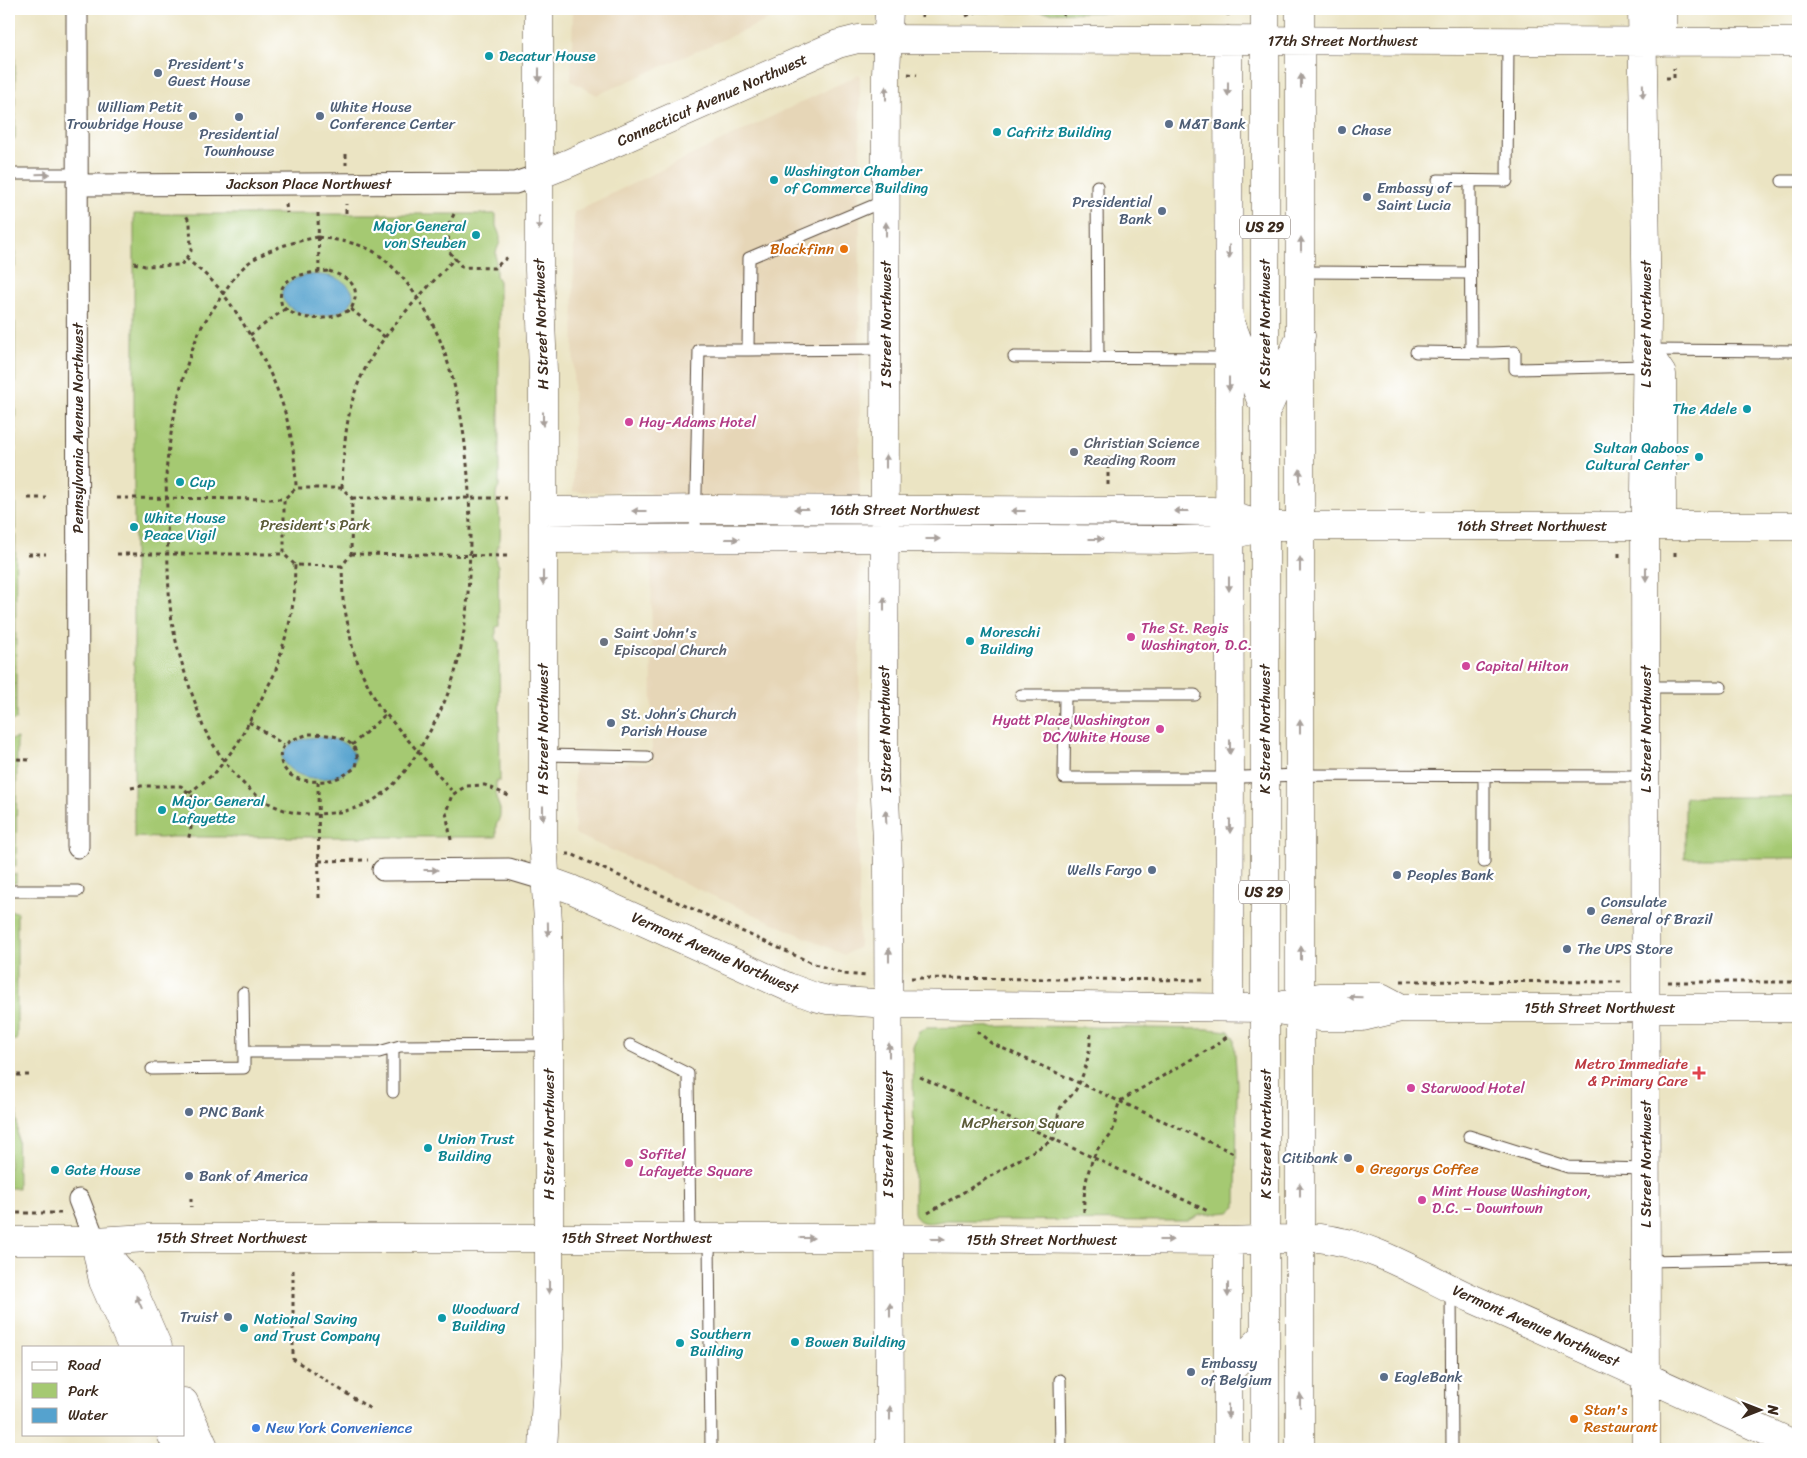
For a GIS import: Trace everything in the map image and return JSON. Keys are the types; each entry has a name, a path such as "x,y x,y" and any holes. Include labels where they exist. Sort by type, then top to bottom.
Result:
{"main road":[{"name":"H Street Northwest","path":"540,9 539,270 543,370 543,839 548,922 549,1046 549,1349 543,1449"},
{"name":"I Street Northwest","path":"889,9 886,74 884,774 888,866 890,1449"},
{"name":"K Street Northwest","path":"1260,1443 1266,1240 1264,776 1266,413 1265,9"},
{"path":"1300,9 1300,1449"},
{"name":"L Street Northwest","path":"1642,9 1652,42 1646,358 1654,526 1646,686 1646,788 1658,999 1646,1169 1646,1206 1654,1261 1654,1380 1646,1449"},
{"path":"1652,42 1662,9"},
{"name":"17th Street Northwest","path":"888,40 1228,27 1264,41 1798,42"},
{"path":"1228,27 1229,1007"},
{"name":"Connecticut Avenue Northwest","path":"539,175 838,44 858,39 888,40"},
{"path":"1229,318 1266,413"},
{"path":"1266,413 1301,336"},
{"name":"16th Street Northwest","path":"543,511 695,509 1213,511 1229,525 1265,526 1798,526"},
{"name":"16th Street Northwest","path":"543,539 884,538 1176,540 1213,539 1229,525"},
{"name":"Vermont Avenue Northwest","path":"546,880 571,889 788,987 815,997 828,1000 889,1004"},
{"name":"15th Street Northwest","path":"889,1004 1300,1008 1320,1017 1364,1016 1401,1008 1658,999 1798,1008"},
{"name":"15th Street Northwest","path":"9,1241 95,1241 158,1238 1266,1240"},
{"name":"Vermont Avenue Northwest","path":"1266,1240 1330,1239 1382,1255 1798,1446"},
{"path":"95,1241 103,1282 132,1346"},
{"path":"95,1241 129,1281 158,1346"},
{"path":"1228,1241 1228,1449"},
{"path":"1228,1372 1264,1336"},
{"path":"185,1404 205,1449"},
{"path":"172,1436 178,1449"}],"street":[{"name":"Pennsylvania Avenue Northwest","path":"77,9 78,846"},
{"name":"Jackson Place Northwest","path":"78,179 515,183 539,175"},
{"path":"383,870 509,869 546,880"},
{"path":"82,1206 95,1241"}],"lane":[{"path":"1438,180 1507,181 1508,41"},
{"path":"9,174 78,179"},
{"path":"1470,181 1470,352"},
{"path":"1782,181 1798,181"},
{"path":"1097,186 1098,358"},
{"path":"748,350 749,258 886,200"},
{"path":"1301,272 1470,273"},
{"path":"695,539 699,350 886,349"},
{"path":"1416,352 1515,352 1515,369 1646,358 1798,351"},
{"path":"1014,357 1229,358"},
{"path":"1646,686 1721,687"},
{"path":"1021,695 1194,695"},
{"path":"1064,695 1064,778 1300,775 1484,776 1646,788"},
{"path":"543,755 647,757"},
{"path":"1484,776 1484,862"},
{"path":"9,891 78,891"},
{"path":"152,1069 244,1068 243,994"},
{"path":"630,1045 688,1074 711,1449"},
{"path":"244,1052 380,1052 400,1046 549,1046"},
{"path":"393,1048 393,1092"},
{"path":"1469,1136 1568,1167 1646,1169"},
{"path":"1654,1261 1798,1258"},
{"path":"1451,1288 1452,1449"},
{"path":"1060,1380 1061,1449"}],"path":[{"path":"915,9 922,13"},
{"path":"963,17 982,9"},
{"path":"1063,16 1065,9"},
{"path":"1219,9 1228,27"},
{"path":"1666,78 1674,78 1674,68"},
{"path":"908,74 917,75"},
{"path":"134,263 145,266 181,265 191,251 190,223 185,213"},
{"path":"318,213 319,272"},
{"path":"454,214 448,224 448,250 462,267 494,268 508,257"},
{"path":"318,237 355,243 383,257 404,278 425,311 445,353 457,394 465,442 470,498 470,555 469,590 463,637 451,684 435,723 410,766 394,785 367,804 339,813 304,814 283,810 254,794 235,776 204,730 185,675 173,623 168,582 167,466 173,428 186,371 201,328 229,284 249,262 281,245 318,237"},
{"path":"186,258 216,285 223,294 240,317 268,365 285,407 295,462 296,488"},
{"path":"342,488 349,414 361,378 402,315 455,258"},
{"path":"329,271 343,276 353,284 356,294 351,309 340,315 315,318 302,317 282,306 280,291 285,283 297,276 319,272 329,271"},
{"path":"250,336 285,309"},
{"path":"351,309 386,338"},
{"path":"1108,457 1108,494"},
{"path":"117,498 284,499 296,488 342,488 352,498 507,498"},
{"path":"28,498 46,498"},
{"path":"352,498 351,554 342,566 343,600 353,650 378,705 451,790"},
{"path":"284,499 284,554 295,565 342,566"},
{"path":"1675,552 1675,558"},
{"path":"1619,553 1619,558"},
{"path":"28,554 46,554"},
{"path":"117,554 284,554"},
{"path":"351,554 507,556"},
{"path":"189,793 215,773 238,743 275,673 289,625 294,598 295,565"},
{"path":"352,745 386,714"},
{"path":"249,722 284,745"},
{"path":"309,734 327,734 352,745 356,750 358,759 356,767 340,777 318,782 297,779 280,762 284,745 309,734"},
{"path":"16,759 29,760"},
{"path":"318,782 319,898"},
{"path":"451,840 446,812 452,795 466,786 485,785 508,796"},
{"path":"131,788 142,786 181,786 189,793 194,798 188,841"},
{"path":"571,854 794,955 844,974"},
{"path":"932,979 1206,980"},
{"path":"1398,981 1622,982"},
{"path":"1658,999 1798,982"},
{"path":"977,1030 991,1042 1236,1154"},
{"path":"928,1213 1054,1140 1058,1129 1060,1109 1075,1091 1088,1060 1091,1031"},
{"path":"1084,1212 1086,1183 1094,1158 1099,1147 1112,1134 1116,1111 1120,1101 1216,1045 1228,1036"},
{"path":"9,1075 31,1075"},
{"path":"920,1077 1210,1212"},
{"path":"191,1198 191,1207"},
{"path":"9,1213 82,1206"},
{"path":"293,1270 294,1359 372,1410"}],"shaded area":[{"path":"573,9 793,9 597,95 571,81"},
{"path":"860,74 859,947 845,955 575,834 574,763 652,763 651,492 573,492 574,212"}],"green space":[{"path":"926,9 1219,9 1210,13 926,12"},
{"path":"9,28 15,28 15,139 9,139"},
{"path":"9,151 10,204 15,204 15,267 10,266 10,323 15,322 16,720 10,721 10,740 17,738 16,866 12,867 12,874 16,874 16,883 10,883 10,911 17,912 17,1040 9,1040"},
{"name":"President's Park","path":"134,214 496,214 496,226 500,236 496,252 496,276 499,281 499,487 496,492 496,498 499,509 500,540 496,551 499,626 496,627 496,641 499,641 500,781 496,781 496,798 500,809 500,816 496,826 496,837 134,837"},
{"path":"1685,797 1798,797 1798,858 1685,858"},
{"name":"McPherson Square","path":"1020,1026 1229,1031 1234,1039 1237,1083 1236,1207 1229,1212 1200,1215 1188,1221 947,1220 927,1223 919,1220 914,1212 913,1046 919,1031 927,1028"},
{"path":"9,1112 17,1112 18,1188 9,1188"}],"water":[{"path":"307,275 333,277 345,283 353,293 351,303 341,311 322,316 308,315 295,311 286,304 282,297 283,289 291,281"},
{"path":"307,738 330,738 350,748 355,758 350,767 342,774 320,779 308,777 288,767 282,758 284,752 292,744"}],"place":[{"name":"Decatur House","path":"489,56"},
{"name":"President's Guest House","path":"158,73"},
{"name":"William Petit Trowbridge House","path":"193,116"},
{"name":"White House Conference Center","path":"320,116"},
{"name":"Presidential Townhouse","path":"239,117"},
{"name":"M&T Bank","path":"1169,124"},
{"name":"Chase","path":"1342,130"},
{"name":"Cafritz Building","path":"997,132"},
{"name":"Washington Chamber of Commerce Building","path":"774,180"},
{"name":"Embassy of Saint Lucia","path":"1367,197"},
{"name":"Presidential Bank","path":"1162,211"},
{"name":"Major General von Steuben","path":"476,235"},
{"name":"Blackfinn","path":"844,249"},
{"name":"The Adele","path":"1747,409"},
{"name":"Hay-Adams Hotel","path":"629,422"},
{"name":"Christian Science Reading Room","path":"1074,452"},
{"name":"Sultan Qaboos Cultural Center","path":"1699,457"},
{"name":"Cup","path":"180,482"},
{"name":"White House Peace Vigil","path":"134,527"},
{"name":"The St. Regis Washington, D.C.","path":"1131,637"},
{"name":"Moreschi Building","path":"970,641"},
{"name":"Saint John's Episcopal Church","path":"604,642"},
{"name":"Capital Hilton","path":"1466,666"},
{"name":"St. John’s Church Parish House","path":"611,723"},
{"name":"Hyatt Place Washington DC/White House","path":"1160,729"},
{"name":"Major General Lafayette","path":"162,810"},
{"name":"Wells Fargo","path":"1152,870"},
{"name":"Peoples Bank","path":"1397,875"},
{"name":"Consulate General of Brazil","path":"1591,911"},
{"name":"The UPS Store","path":"1567,949"},
{"name":"Metro Immediate & Primary Care","path":"1699,1073"},
{"name":"Starwood Hotel","path":"1411,1088"},
{"name":"PNC Bank","path":"189,1112"},
{"name":"Union Trust Building","path":"428,1148"},
{"name":"Citibank","path":"1348,1158"},
{"name":"Sofitel Lafayette Square","path":"629,1163"},
{"name":"Gregorys Coffee","path":"1360,1169"},
{"name":"Gate House","path":"55,1170"},
{"name":"Bank of America","path":"189,1176"},
{"name":"Mint House Washington, D.C. – Downtown","path":"1422,1200"},
{"name":"Truist","path":"228,1317"},
{"name":"Woodward Building","path":"442,1318"},
{"name":"National Saving and Trust Company","path":"244,1328"},
{"name":"Bowen Building","path":"795,1342"},
{"name":"Southern Building","path":"680,1343"},
{"name":"Embassy of Belgium","path":"1191,1372"},
{"name":"EagleBank","path":"1384,1377"},
{"name":"Stan's Restaurant","path":"1574,1419"},
{"name":"New York Convenience","path":"256,1428"}]}
